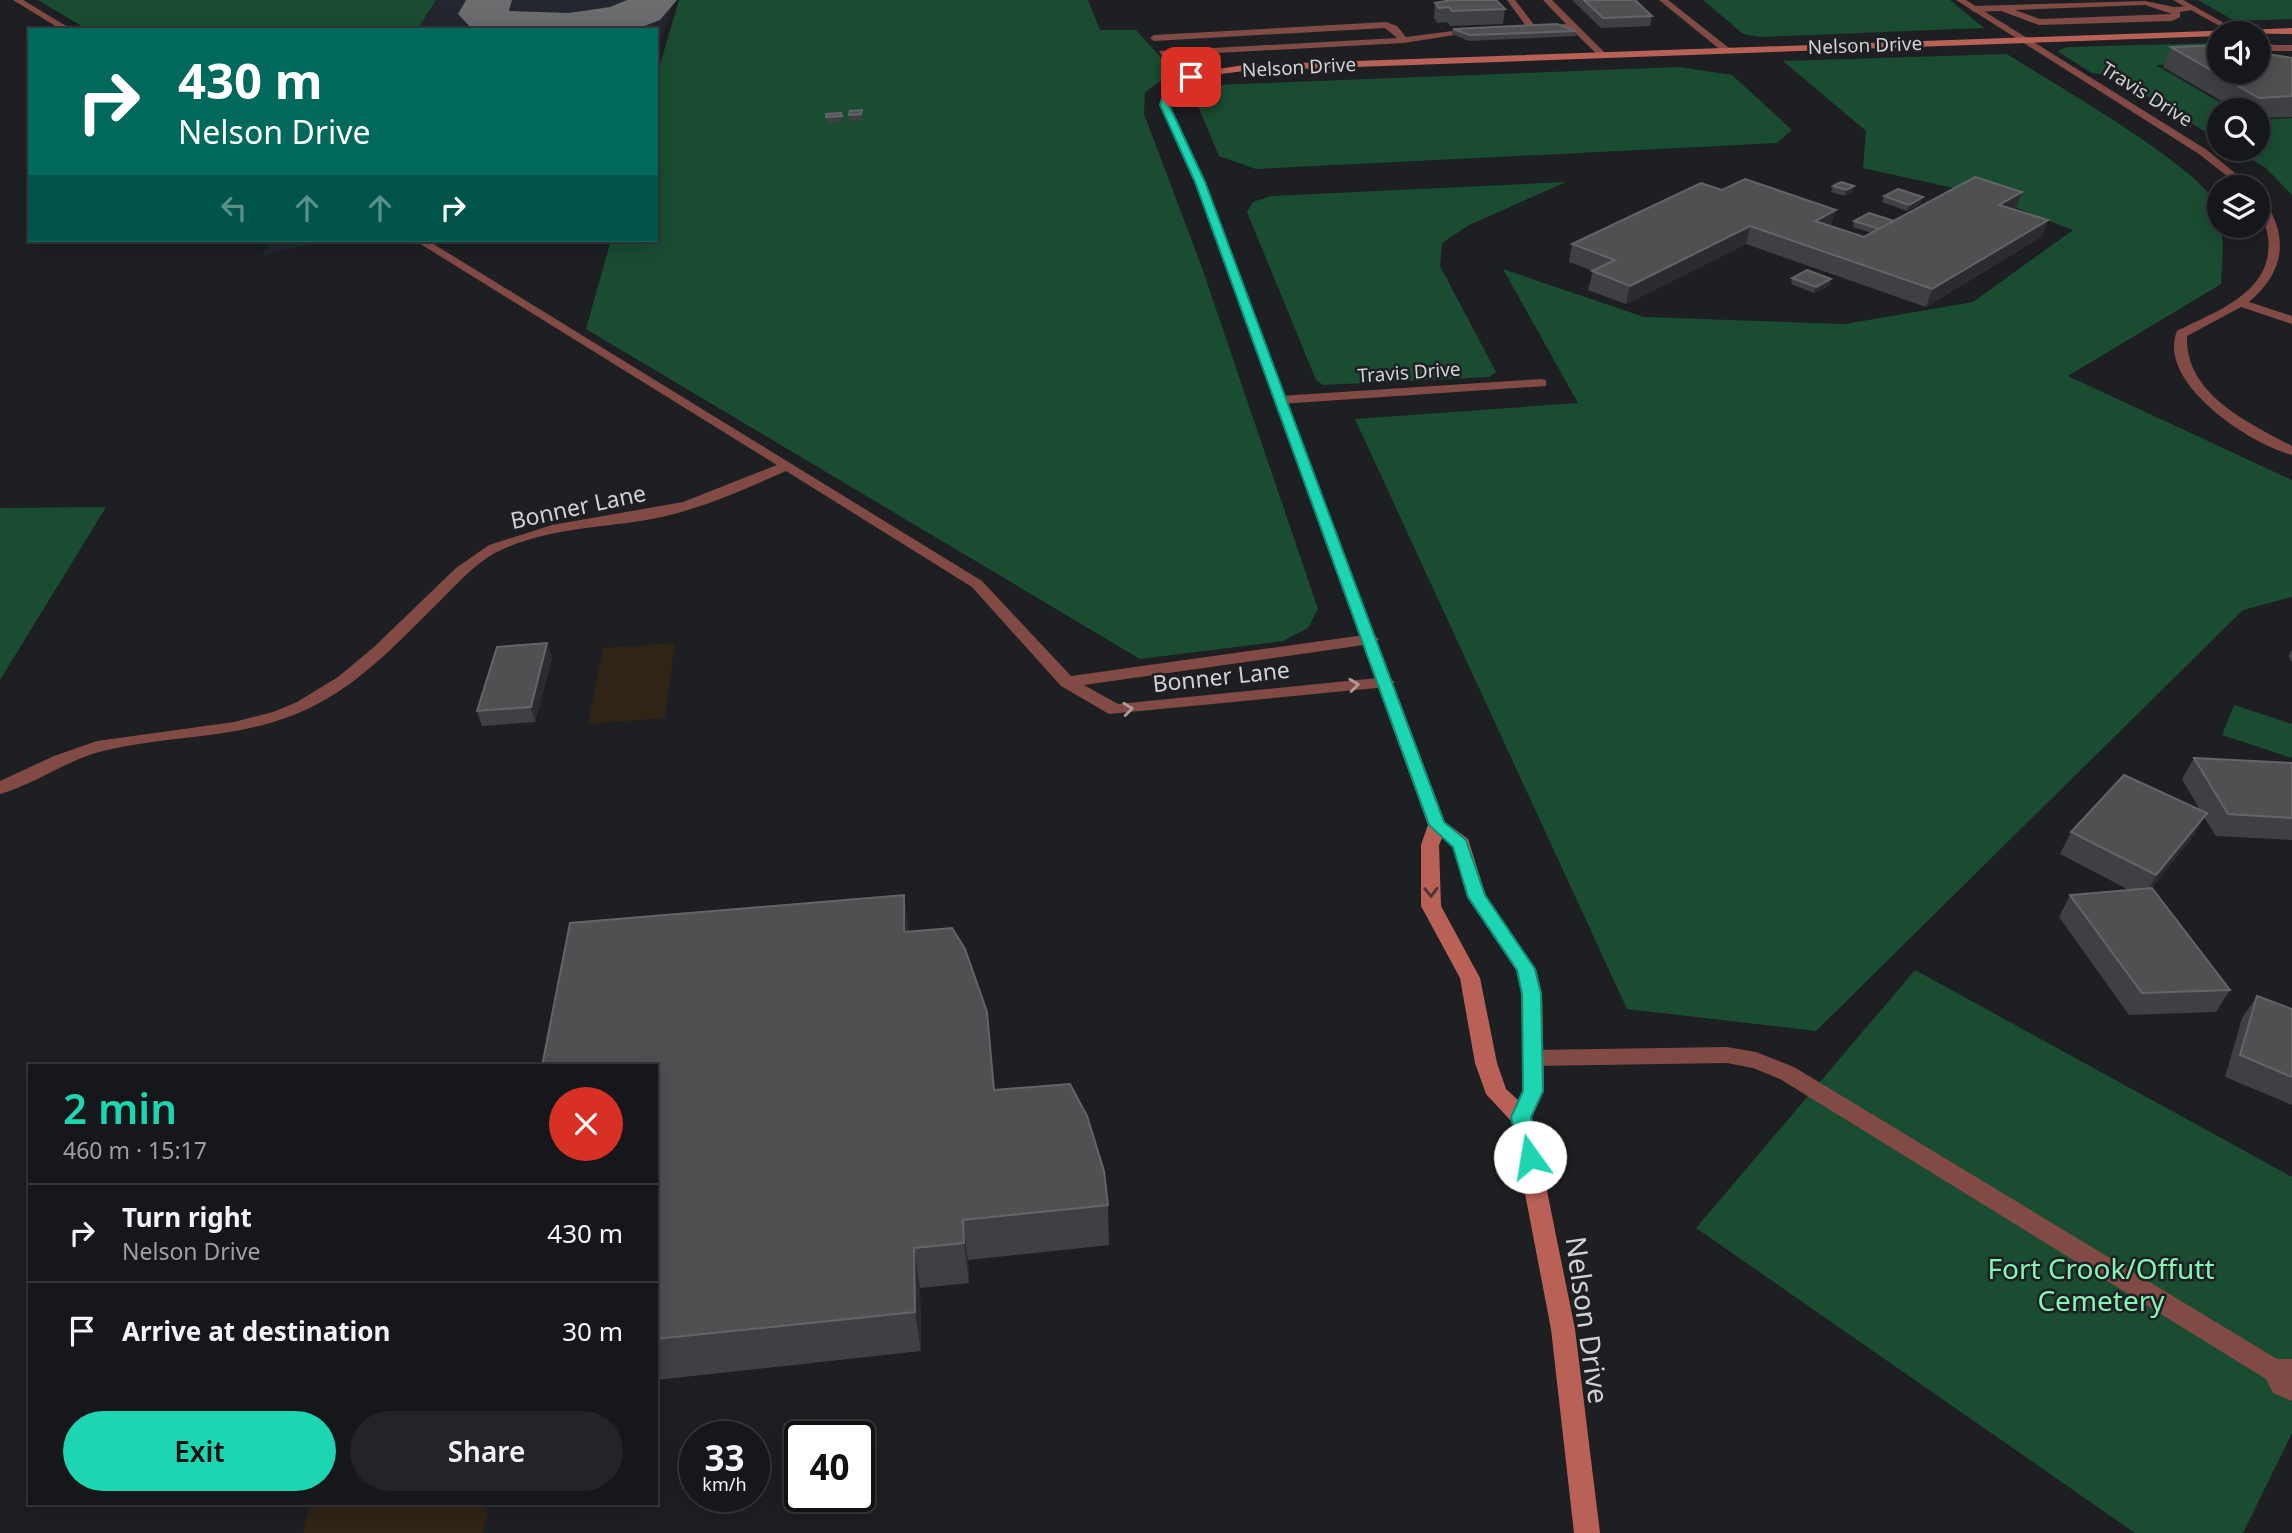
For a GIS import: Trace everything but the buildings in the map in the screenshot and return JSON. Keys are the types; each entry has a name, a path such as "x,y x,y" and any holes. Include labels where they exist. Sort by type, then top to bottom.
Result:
{"street":[{"path":"17,0 66,28"},
{"path":"1511,0 1532,28"},
{"path":"1547,0 1603,55"},
{"path":"1663,0 1726,50"},
{"name":"Travis Drive","path":"1960,0 2203,152 2233,175"},
{"path":"2177,0 2216,21"},
{"path":"1974,9 2146,3 2174,10 2194,9"},
{"path":"2002,8 2026,20 2039,22 2172,18 2177,15 2174,10"},
{"path":"1154,38 1386,25 1394,28 1404,40"},
{"path":"1520,29 1571,26"},
{"path":"1162,53 1404,40 1481,31"},
{"path":"2270,32 2292,32"},
{"name":"Nelson Drive","path":"1587,1533 1563,1328 1521,1117 1533,1091 1532,994 1526,969 1477,897 1461,844 1437,825 1387,682 1200,182 1165,105 1168,89 1191,77 1245,69 2207,33"},
{"path":"2270,47 2292,48"},
{"path":"2270,226 2273,233 2273,264 2265,282 2241,303 2181,334 2178,349 2181,364 2193,384 2232,418 2292,451"},
{"path":"423,242 787,466"},
{"path":"2241,303 2292,320"},
{"name":"Travis Drive","path":"1280,400 1541,383"},
{"name":"Bonner Lane","path":"0,788 51,762 99,747 228,730 278,716 316,699 354,675 469,565 493,548 566,527 684,507 734,490 787,466 977,584 1068,682 1115,710 1387,682"},
{"name":"Bonner Lane","path":"1068,682 1371,639"},
{"path":"1437,825 1430,845 1431,906 1469,978 1486,1063 1497,1094 1521,1117"},
{"path":"1533,1058 1727,1055 1756,1060 1787,1073 2287,1377"}],"shaded area":[{"path":"436,0 674,0 658,52 658,28 418,28"},
{"path":"272,242 319,242 261,257"},
{"path":"675,643 665,718 588,724 603,648"},
{"path":"310,1505 488,1505 483,1533 303,1533"}],"green space":[{"path":"38,0 436,0 418,28 85,28"},
{"path":"679,0 1088,0 1100,30 1136,30 1174,72 1145,92 1144,114 1201,265 1318,609 1308,628 1283,641 1140,659 586,329 610,242 658,242 658,71"},
{"path":"1703,0 1950,0 1984,28 1760,37 1743,34"},
{"path":"2198,0 2292,0 2292,19 2235,21"},
{"path":"2207,43 2207,63 2156,65 2212,98 2207,98 2207,133 2114,76 2092,73 2057,51 2067,47"},
{"path":"2007,54 2121,125 2183,169 2207,192 2207,238 2222,238 2221,284 2068,376 2292,480 2292,597 2243,610 1816,1031 1627,1009 1355,419 1578,403 1503,269 1644,317 1845,324 1973,302 2073,230 1981,194 1863,168 1866,131 1783,61"},
{"path":"1679,67 1732,75 1792,130 1777,143 1256,169 1219,156 1195,99 1213,85"},
{"path":"2292,118 2292,195 2266,168 2254,161 2270,161 2270,119"},
{"path":"1566,182 1469,225 1442,243 1440,266 1496,372 1489,377 1323,385 1316,380 1247,212 1253,202 1271,196"},
{"path":"106,507 0,680 0,508"},
{"path":"2234,705 2292,724 2292,758 2222,735"},
{"name":"Fort Crook/Offutt Cemetery","path":"1915,970 2292,1177 2292,1433 2243,1533 2135,1533 1696,1228"}],"taxiway":[{"path":"489,0 482,14 493,22 539,28 598,24 624,18 644,10 654,0"}],"route":[{"path":"1191,77 1168,89 1164,97 1165,105 1200,182 1396,706 1437,825 1461,844 1477,897 1526,969 1532,994 1533,1091 1521,1117 1530,1157"}]}
